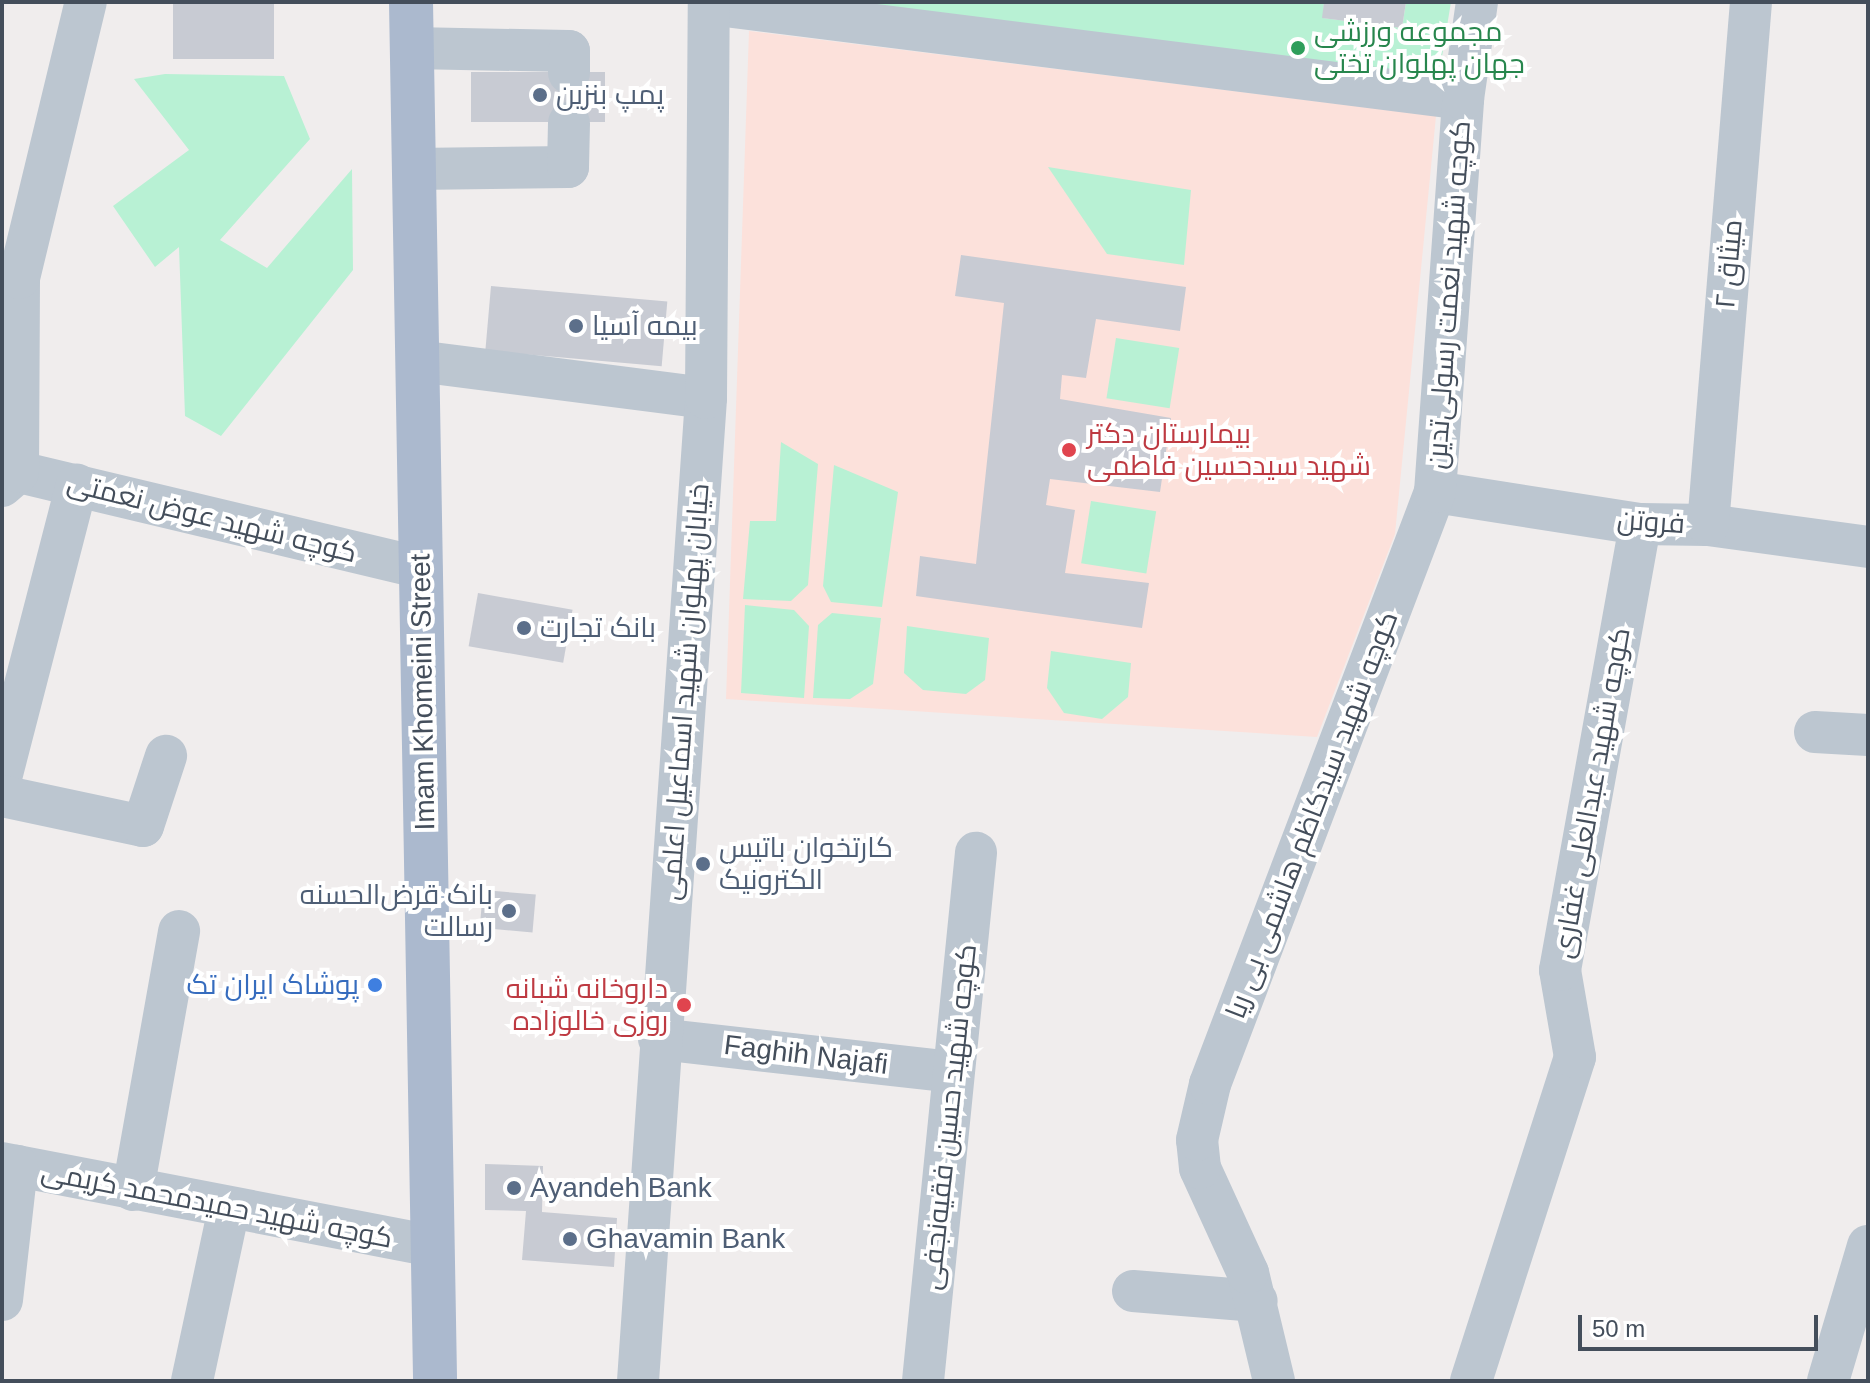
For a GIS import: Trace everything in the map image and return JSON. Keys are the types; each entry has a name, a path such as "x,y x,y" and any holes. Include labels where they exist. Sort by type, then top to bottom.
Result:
{"main road":[{"name":"Imam Khomeini Street","path":"411,2 435,1381"}],"street":[{"path":"7,475 19,278 86,2"},
{"name":"کوچه شهید نعمت رسولی‌تدین","path":"1435,492 1463,99 1477,2"},
{"name":"میثاق ۲","path":"1708,525 1751,2"},
{"path":"709,3 1463,99"},
{"name":"خیابان پهلوان شهید اسماعیل اعلمی","path":"638,1381 659,1039 706,398 709,3"},
{"path":"412,48 569,51 569,73"},
{"path":"414,169 568,167 569,123"},
{"path":"417,361 706,398"},
{"name":"کوچه شهید عوض نعمتی","path":"7,475 77,485 421,568"},
{"path":"2,774 77,485"},
{"name":"فروتن","path":"1435,492 1640,524 1708,525 1868,547"},
{"name":"کوچه شهید سیدکاظم هاشمی بی ریا","path":"1257,1301 1200,1168 1197,1140 1210,1084 1435,492"},
{"name":"کوچه شهید عبدالعلی غفاری","path":"1471,1381 1575,1057 1560,970 1640,524"},
{"path":"1815,732 1868,735"},
{"path":"2,796 143,826 166,756"},
{"name":"کوچه شهید حسین فقیه‌نجفی","path":"923,1381 976,853"},
{"path":"133,1190 179,931"},
{"name":"Faghih Najafi","path":"659,1039 953,1072"},
{"path":"2,1300 9,1165"},
{"name":"کوچه شهید حمیدمحمد کریمی","path":"9,1165 432,1246"},
{"path":"192,1381 229,1208"},
{"path":"1828,1381 1854,1339 1868,1246"},
{"path":"1133,1291 1257,1301 1274,1381"}],"shaded area":[{"name":"بیمارستان دکتر شهید سیدحسین فاطمی","path":"749,31 1436,116 1395,534 1317,737 726,699"}],"green space":[{"name":"مجموعه ورزشی جهان پهلوان تختی","path":"779,2 1324,2 1323,18 1402,28 1406,2 1451,2 1438,81"},
{"path":"165,74 284,76 310,139 220,240 267,268 352,169 353,270 221,436 185,416 179,247 155,267 113,206 189,150 134,79"},
{"path":"1048,167 1191,190 1184,265 1107,254"},
{"path":"1116,338 1179,348 1170,408 1106,398"},
{"path":"781,442 818,464 808,585 791,601 743,599 750,521 776,521"},
{"path":"834,465 898,492 882,607 831,602 823,586"},
{"path":"1091,501 1156,511 1146,574 1081,563"},
{"path":"745,605 794,610 809,626 804,698 741,693"},
{"path":"832,613 881,618 873,684 850,699 813,698 818,625"},
{"path":"907,626 989,638 985,680 966,694 923,690 904,673"},
{"path":"1051,651 1131,663 1128,697 1102,719 1064,713 1047,688"}],"building":[{"path":"173,2 274,2 274,59 173,59"},
{"path":"1324,2 1406,2 1402,28 1322,18"},
{"path":"471,72 605,72 605,122 471,122"},
{"path":"961,255 1186,287 1180,331 1096,319 1086,378 1062,375 1060,399 1171,418 1160,492 1050,479 1046,505 1075,510 1065,573 1149,583 1142,628 916,596 920,556 976,564 1004,303 955,296"},
{"name":"بیمه آسیا","path":"491,286 667,301 662,366 485,351"},
{"name":"بانک تجارت","path":"478,593 573,610 563,663 469,646"},
{"name":"بانک قرض‌الحسنه رسالت","path":"483,890 536,895 532,932 480,928"},
{"name":"Ghavamin Bank","path":"485,1164 543,1166 542,1212 617,1218 614,1267 522,1260 526,1211 485,1210"}],"place":[{"name":"مجموعه ورزشی جهان پهلوان تختی","path":"1298,48"},
{"name":"پمپ بنزین","path":"540,95"},
{"name":"بیمه آسیا","path":"576,326"},
{"name":"بیمارستان دکتر شهید سیدحسین فاطمی","path":"1069,450"},
{"name":"بانک تجارت","path":"524,628"},
{"name":"کارتخوان باتیس الکترونیک","path":"703,864"},
{"name":"بانک قرض‌الحسنه رسالت","path":"509,911"},
{"name":"پوشاک ایران تک","path":"375,985"},
{"name":"داروخانه شبانه روزی خالوزاده","path":"684,1005"},
{"name":"Ayandeh Bank","path":"514,1188"},
{"name":"Ghavamin Bank","path":"570,1239"}]}
